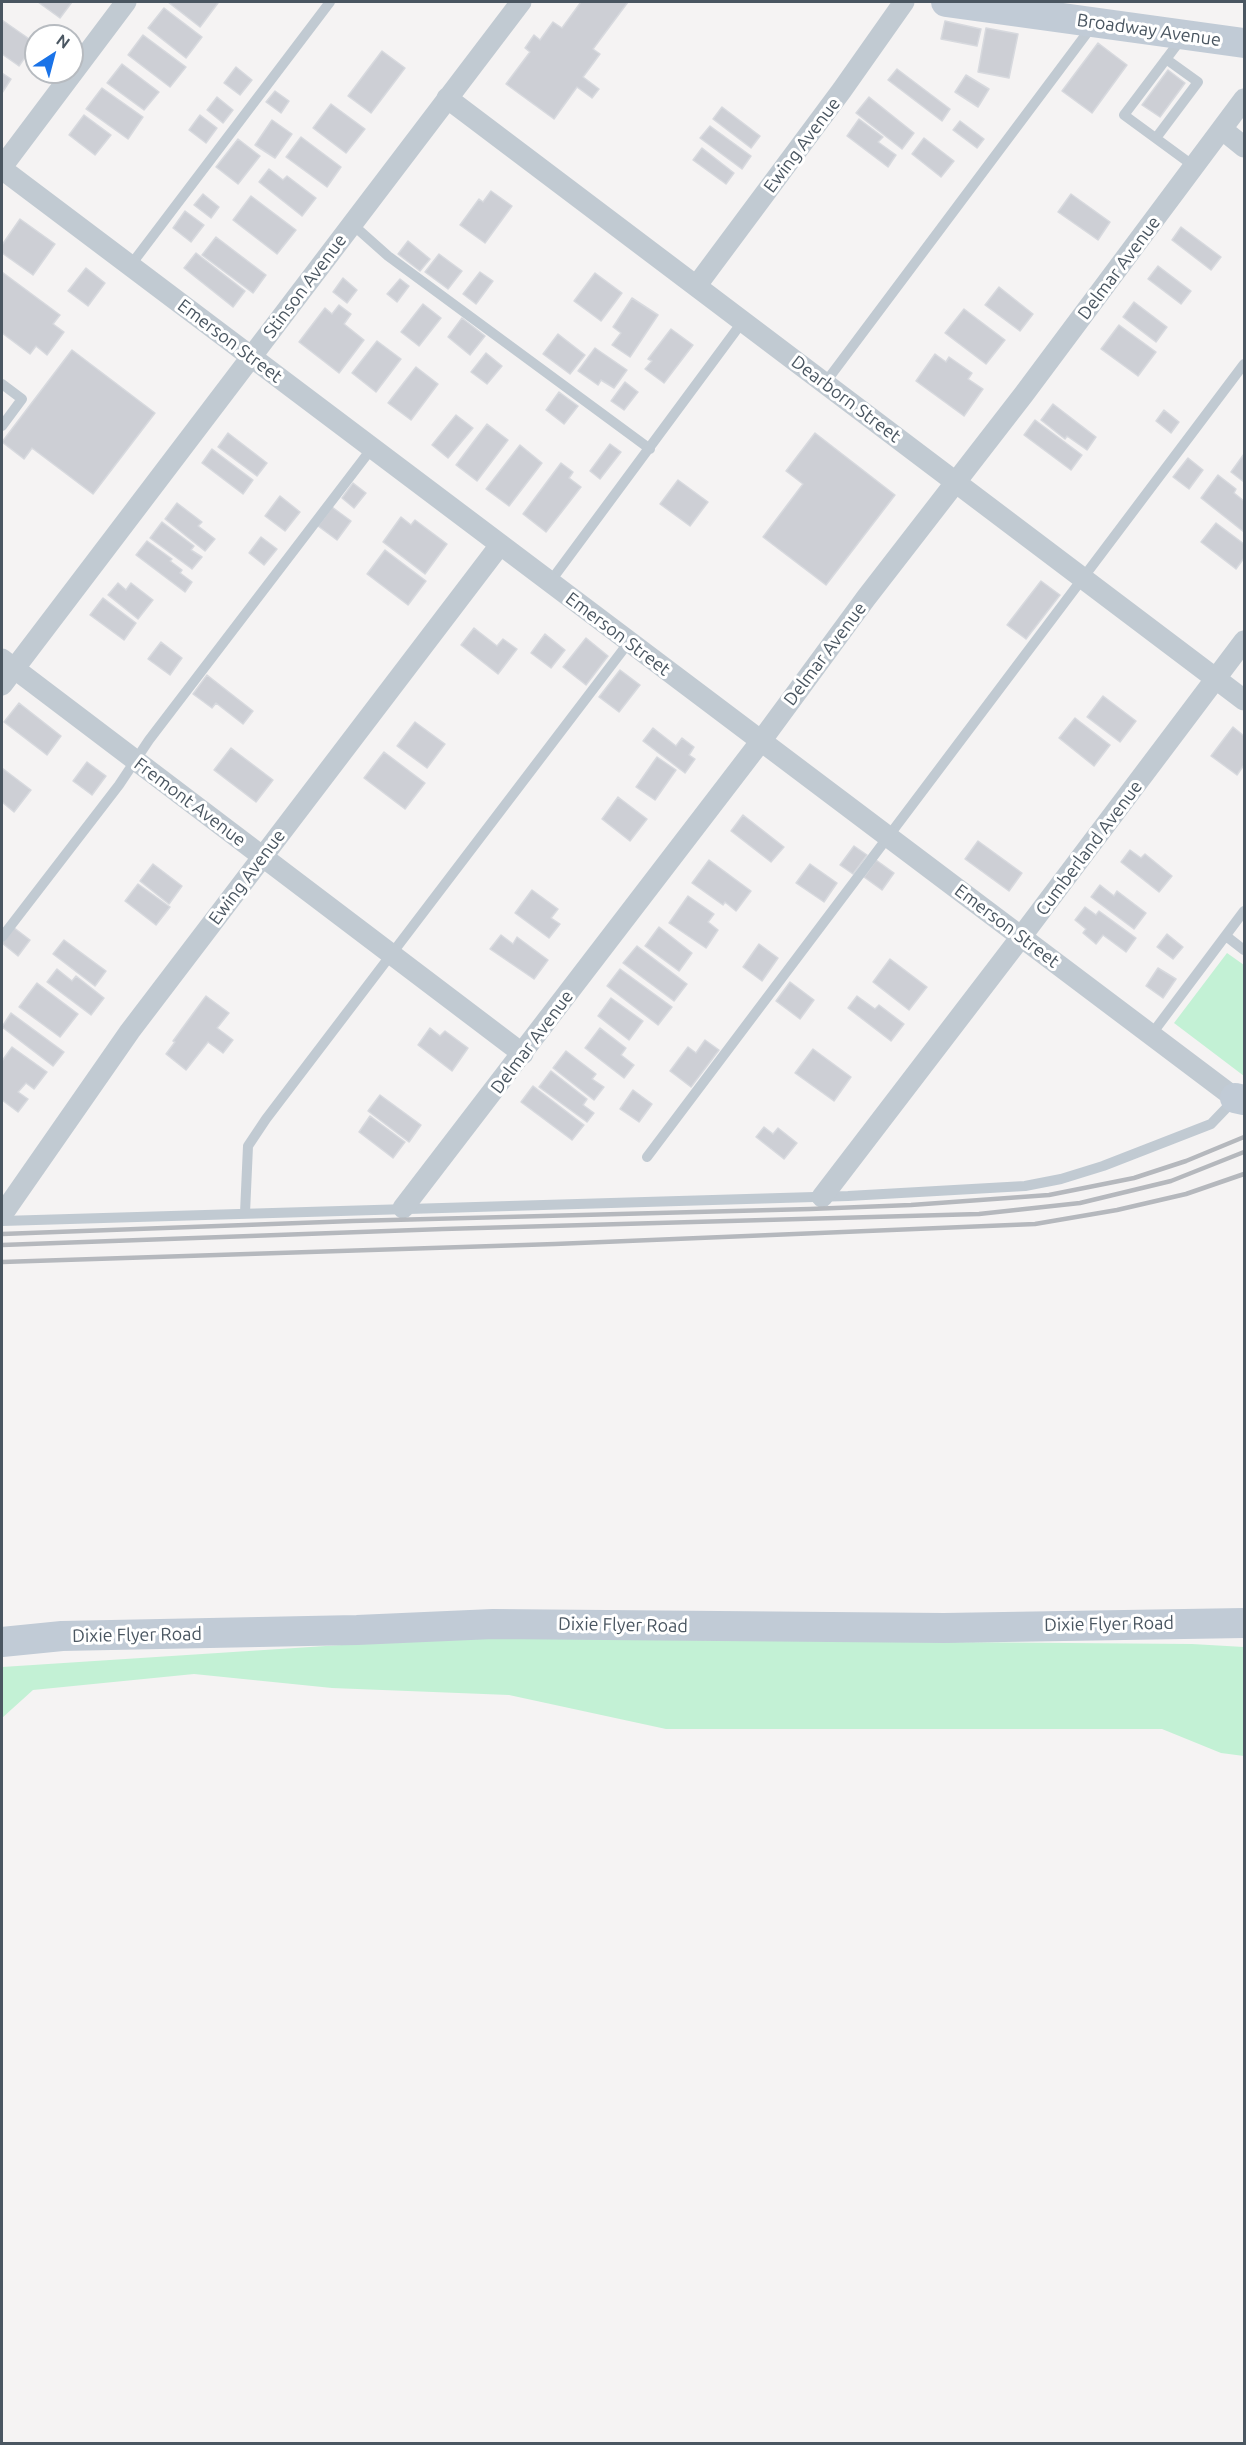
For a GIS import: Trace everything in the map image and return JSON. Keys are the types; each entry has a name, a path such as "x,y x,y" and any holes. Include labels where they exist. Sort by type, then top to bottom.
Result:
{"street":[{"path":"2,168 126,2"},
{"name":"Stinson Avenue","path":"6,671 251,357 521,2"},
{"name":"Ewing Avenue","path":"697,285 842,90 904,2"},
{"name":"Broadway Avenue","path":"946,2 1245,43"},
{"name":"Dearborn Street","path":"447,98 1245,700"},
{"name":"Delmar Avenue","path":"403,1208 761,741 866,598 957,482 1245,99"},
{"path":"1223,130 1245,147"},
{"name":"Emerson Street","path":"2,168 1021,937 1240,1099"},
{"name":"Ewing Avenue","path":"2,1215 130,1030 500,545"},
{"name":"Cumberland Avenue","path":"822,1197 1245,641"},
{"name":"Fremont Avenue","path":"6,671 135,760 523,1054"},
{"name":"Dixie Flyer Road","path":"2,1642 62,1636 357,1630 493,1624 944,1628 1245,1623"}],"lane":[{"path":"130,266 330,2"},
{"path":"825,383 1095,22"},
{"path":"1184,35 1124,115 1195,167"},
{"path":"1156,138 1198,82 1166,59"},
{"path":"352,224 388,256 650,449"},
{"path":"550,582 743,321"},
{"path":"647,1157 1245,364"},
{"path":"2,384 22,399 2,426"},
{"path":"2,937 372,448"},
{"path":"245,1213 248,1146 629,642"},
{"path":"1152,1035 1245,911"},
{"path":"1226,936 1245,950"},
{"path":"2,1221 822,1197 1024,1186 1061,1179 1104,1166 1211,1124 1240,1099"}],"green space":[{"path":"1227,953 1244,965 1244,1076 1174,1023"},
{"path":"449,1638 1192,1644 1244,1647 1244,1756 1221,1753 1162,1729 666,1729 509,1695 332,1688 194,1674 33,1690 2,1718 2,1667"}],"building":[{"path":"38,2 72,2 60,18"},
{"path":"168,2 216,2 218,3 200,27"},
{"path":"581,2 628,2 593,49 600,54 583,77 599,89 592,98 577,87 554,119 506,84 530,52 525,48 534,35 540,40 553,22 562,28"},
{"path":"164,8 202,37 186,58 148,28"},
{"path":"2,20 24,35 24,59 19,66 2,54"},
{"path":"945,21 981,29 977,46 941,39"},
{"path":"986,28 1018,34 1009,78 978,72"},
{"path":"143,35 186,67 170,87 128,55"},
{"path":"1098,43 1127,65 1092,113 1062,91"},
{"path":"382,51 405,68 371,113 348,96"},
{"path":"122,64 159,92 144,110 107,83"},
{"path":"236,67 252,80 240,95 224,83"},
{"path":"897,69 950,109 942,121 888,80"},
{"path":"1168,70 1185,83 1160,117 1142,105"},
{"path":"2,73 11,79 2,93"},
{"path":"966,75 989,89 978,107 955,92"},
{"path":"102,88 143,117 128,139 86,109"},
{"path":"275,91 289,101 281,113 266,102"},
{"path":"217,97 233,110 223,123 207,110"},
{"path":"869,97 914,133 902,149 856,113"},
{"path":"331,104 365,129 346,153 313,128"},
{"path":"722,107 760,136 751,148 713,119"},
{"path":"84,115 111,135 95,155 69,135"},
{"path":"200,115 217,128 206,143 189,130"},
{"path":"859,119 883,137 878,142 896,155 888,167 847,136"},
{"path":"272,120 292,134 275,158 255,145"},
{"path":"960,121 984,139 977,148 953,130"},
{"path":"710,126 751,156 742,169 700,138"},
{"path":"301,137 341,167 327,187 286,157"},
{"path":"924,138 954,161 941,177 912,154"},
{"path":"238,139 260,156 238,184 216,167"},
{"path":"702,148 734,173 726,184 693,160"},
{"path":"269,169 283,180 287,176 316,198 302,216 259,182"},
{"path":"491,191 512,206 485,243 460,225 479,199 483,202"},
{"path":"203,194 219,207 211,218 194,205"},
{"path":"1071,194 1110,222 1098,240 1058,212"},
{"path":"251,196 296,230 277,254 233,220"},
{"path":"185,211 204,225 191,242 173,228"},
{"path":"20,219 55,244 33,275 2,253 2,245"},
{"path":"1181,227 1221,257 1211,270 1172,240"},
{"path":"216,237 266,275 253,293 202,255"},
{"path":"408,241 430,259 420,271 398,254"},
{"path":"196,253 245,291 233,307 184,268"},
{"path":"439,254 462,271 448,289 425,272"},
{"path":"1158,266 1191,291 1181,304 1148,279"},
{"path":"86,268 105,283 88,306 68,291"},
{"path":"2,272 60,315 53,324 64,332 47,355 36,346 30,354 2,333"},
{"path":"480,272 493,281 476,304 463,294"},
{"path":"595,273 622,293 601,321 574,301"},
{"path":"343,278 357,290 347,303 333,292"},
{"path":"400,279 409,286 397,302 387,294"},
{"path":"999,287 1033,314 1020,331 985,305"},
{"path":"632,298 658,315 630,357 612,345 621,333 613,327"},
{"path":"1134,302 1167,327 1156,342 1123,317"},
{"path":"423,304 441,318 419,346 401,332"},
{"path":"339,305 351,314 344,324 364,340 339,373 299,342 325,308 332,314"},
{"path":"964,309 1005,340 986,364 945,333"},
{"path":"462,318 485,336 470,355 448,337"},
{"path":"1119,325 1156,352 1138,376 1101,349"},
{"path":"671,329 693,345 664,383 645,369 652,361 648,359"},
{"path":"558,334 585,355 570,374 543,354"},
{"path":"377,341 401,359 376,392 352,373"},
{"path":"595,348 627,370 614,388 601,380 598,385 578,371"},
{"path":"72,350 155,413 93,494 32,448 24,459 2,442"},
{"path":"486,353 502,366 487,384 471,372"},
{"path":"935,354 946,362 949,357 972,373 968,379 983,389 964,416 916,381"},
{"path":"416,367 438,384 411,420 388,403"},
{"path":"625,382 638,392 624,410 611,401"},
{"path":"559,392 578,406 564,424 546,410"},
{"path":"1053,404 1096,437 1087,450 1067,436 1065,439 1041,420"},
{"path":"1164,410 1179,422 1171,433 1156,421"},
{"path":"456,415 473,428 448,458 432,445"},
{"path":"1035,420 1082,455 1071,470 1024,435"},
{"path":"487,424 508,440 477,481 456,465"},
{"path":"228,433 267,463 257,476 218,447"},
{"path":"815,433 895,495 826,585 763,537 803,484 786,471"},
{"path":"610,444 621,452 600,479 590,471"},
{"path":"520,445 542,463 509,506 486,489"},
{"path":"212,449 253,480 243,494 202,463"},
{"path":"1244,454 1244,482 1231,472"},
{"path":"1188,458 1203,470 1189,489 1173,477"},
{"path":"561,463 573,472 569,478 581,487 546,532 523,514"},
{"path":"1218,475 1236,489 1234,493 1244,501 1244,532 1201,498"},
{"path":"678,480 708,502 690,526 660,504"},
{"path":"353,483 366,493 354,508 342,498"},
{"path":"280,496 300,512 285,531 265,516"},
{"path":"177,503 202,522 198,526 215,539 205,551 165,519"},
{"path":"332,507 351,521 337,540 318,526"},
{"path":"401,517 411,525 415,520 447,544 425,574 383,542"},
{"path":"162,522 194,546 191,550 202,557 192,569 150,538"},
{"path":"1216,523 1244,544 1244,558 1236,569 1201,542"},
{"path":"261,537 277,549 264,565 249,553"},
{"path":"147,541 172,559 170,561 182,570 180,573 192,582 185,592 136,555"},
{"path":"385,550 426,581 408,605 367,574"},
{"path":"1041,581 1060,595 1026,639 1007,625"},
{"path":"118,583 126,590 131,583 153,600 138,619 108,595"},
{"path":"103,598 136,623 124,640 90,615"},
{"path":"474,628 497,646 503,639 517,649 498,674 461,645"},
{"path":"545,634 565,650 551,668 531,653"},
{"path":"586,638 608,656 586,685 563,667"},
{"path":"161,642 182,658 170,675 148,659"},
{"path":"620,670 640,685 619,712 599,697"},
{"path":"207,675 253,711 243,724 216,703 212,708 193,694"},
{"path":"1103,696 1136,721 1120,742 1087,717"},
{"path":"19,703 61,736 47,755 4,722"},
{"path":"1075,718 1110,745 1094,766 1059,738"},
{"path":"415,722 445,744 427,768 397,746"},
{"path":"1233,727 1244,736 1244,765 1237,775 1211,756"},
{"path":"653,728 676,746 682,738 694,747 689,755 695,759 685,773 643,741"},
{"path":"231,748 273,780 256,802 214,770"},
{"path":"384,752 425,783 405,809 364,778"},
{"path":"657,757 676,770 655,800 636,787"},
{"path":"87,762 106,776 92,795 73,781"},
{"path":"2,768 31,790 14,812 2,802"},
{"path":"618,797 647,819 630,841 602,819"},
{"path":"743,815 784,847 771,862 731,831"},
{"path":"978,841 1022,873 1009,891 965,859"},
{"path":"854,846 867,855 853,874 840,865"},
{"path":"1130,850 1141,858 1145,854 1172,876 1159,892 1121,862"},
{"path":"709,860 751,891 736,911 725,902 723,905 692,883"},
{"path":"876,860 894,873 882,890 864,877"},
{"path":"153,864 182,886 169,904 140,881"},
{"path":"810,864 837,883 824,902 796,883"},
{"path":"138,884 170,907 156,925 125,901"},
{"path":"1100,885 1114,896 1117,891 1146,913 1134,929 1091,897"},
{"path":"532,890 558,909 551,918 560,924 549,938 515,913"},
{"path":"688,896 714,914 708,922 718,930 706,948 669,923"},
{"path":"1085,907 1096,915 1099,911 1136,938 1126,952 1103,935 1096,944 1083,933 1086,929 1075,920"},
{"path":"13,927 30,940 18,956 2,943"},
{"path":"659,927 692,953 679,971 645,946"},
{"path":"1167,934 1183,947 1173,959 1157,947"},
{"path":"501,935 513,944 517,937 548,960 534,979 490,949"},
{"path":"64,940 106,971 95,986 53,954"},
{"path":"759,944 778,958 762,981 743,967"},
{"path":"637,946 687,984 674,1001 623,963"},
{"path":"890,959 927,987 909,1010 873,982"},
{"path":"1158,968 1176,979 1163,998 1146,986"},
{"path":"57,969 72,981 76,976 104,998 91,1015 47,982"},
{"path":"620,969 672,1007 658,1025 607,986"},
{"path":"790,982 814,1000 800,1019 776,1001"},
{"path":"37,983 78,1014 60,1037 19,1007"},
{"path":"206,996 229,1013 217,1028 233,1040 223,1053 208,1042 186,1070 166,1054"},
{"path":"857,996 875,1009 879,1005 904,1024 891,1041 848,1008"},
{"path":"611,998 643,1021 629,1040 598,1016"},
{"path":"11,1013 64,1052 53,1066 2,1027"},
{"path":"430,1028 440,1036 445,1031 468,1048 452,1071 418,1045"},
{"path":"600,1028 626,1048 621,1055 634,1065 624,1078 585,1048"},
{"path":"705,1040 719,1050 691,1087 670,1071 688,1047 696,1053"},
{"path":"12,1047 47,1072 34,1089 26,1083 18,1092 28,1099 18,1112 2,1100 2,1061"},
{"path":"813,1049 851,1077 834,1101 795,1073"},
{"path":"566,1051 596,1074 592,1079 604,1087 594,1100 553,1068"},
{"path":"551,1071 587,1099 583,1105 594,1113 587,1122 539,1087"},
{"path":"533,1086 584,1125 572,1140 521,1102"},
{"path":"633,1090 652,1104 639,1122 620,1109"},
{"path":"380,1095 421,1125 409,1142 368,1111"},
{"path":"370,1116 405,1142 393,1158 359,1132"},
{"path":"764,1127 773,1134 778,1128 797,1143 784,1159 756,1137"}],"railway":[{"path":"2,1234 353,1221 810,1209 911,1205 1049,1195 1134,1178 1186,1161 1244,1137"},
{"path":"2,1245 443,1229 979,1214 1080,1203 1171,1181 1244,1152"},
{"path":"2,1262 555,1244 1035,1224 1117,1210 1186,1194 1244,1174"}]}
